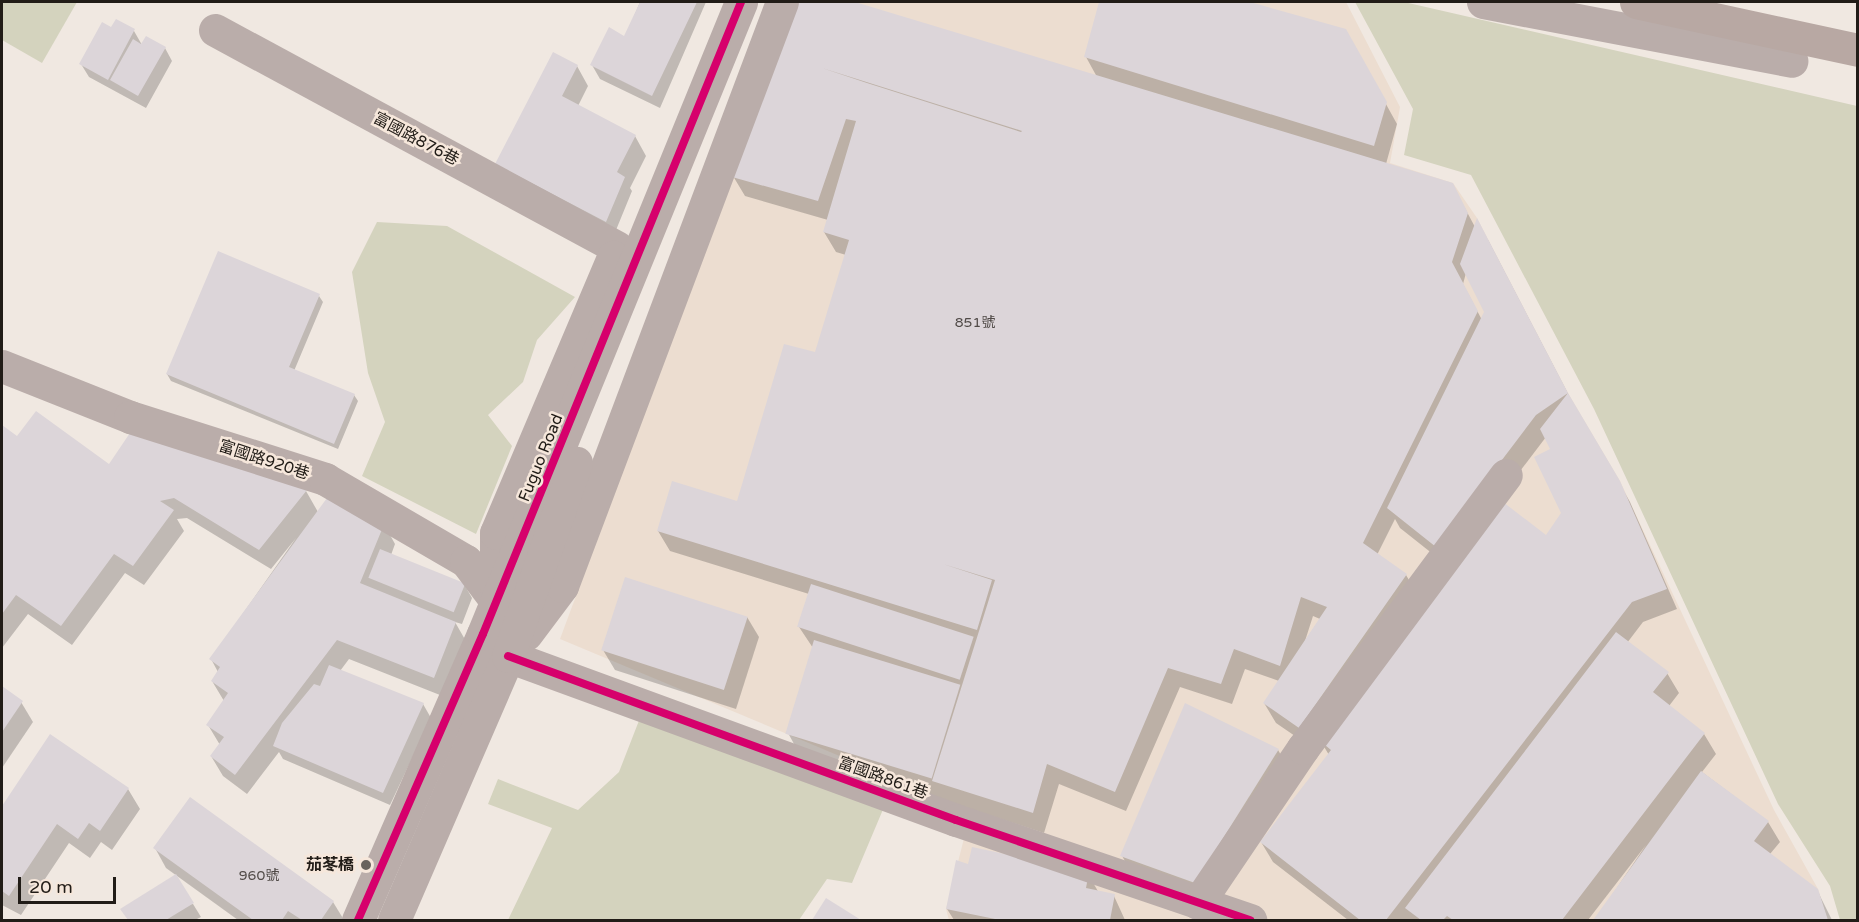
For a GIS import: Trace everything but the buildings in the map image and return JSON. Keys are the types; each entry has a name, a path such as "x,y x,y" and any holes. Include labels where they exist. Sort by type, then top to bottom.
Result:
{"highway":[{"path":"1636,2 1857,50"}],"street":[{"name":"Fuguo Road","path":"497,602 496,533 722,2"},
{"name":"Fuguo Road","path":"358,921 497,602 741,2"},
{"name":"Fuguo Road","path":"508,656 562,586 782,2"},
{"path":"1483,2 1791,61"},
{"name":"富國路876巷","path":"215,30 617,247"},
{"name":"Fuguo Road","path":"394,921 508,656 715,65"},
{"name":"富國路920巷","path":"2,366 130,417 325,479 466,561 497,602"},
{"path":"1198,903 1303,748 1506,475"},
{"path":"497,602 508,656"},
{"name":"富國路861巷","path":"508,656 1250,921"}],"shaded area":[{"path":"797,2 1346,2 1400,107 1390,163 1453,183 1477,218 1568,393 1620,481 1774,810 1818,889 1828,920 949,920 946,909 971,811 560,639"}],"green space":[{"path":"2,2 77,2 42,63 2,40"},
{"path":"1355,2 1404,2 1857,106 1857,920 1840,920 1830,886 1778,804 1594,409 1471,175 1404,155 1413,109"},
{"path":"377,222 447,226 575,297 537,340 523,382 488,415 512,446 476,534 362,476 385,422 368,373 352,272"},
{"path":"640,718 887,800 852,883 827,879 799,920 508,920 552,828 488,804 498,779 578,810 619,772"}],"cycle path":[{"path":"358,920 483,634 741,2"},
{"path":"508,656 956,820 1250,920"}],"place":[{"name":"茄苳橋","path":"366,865"}]}
